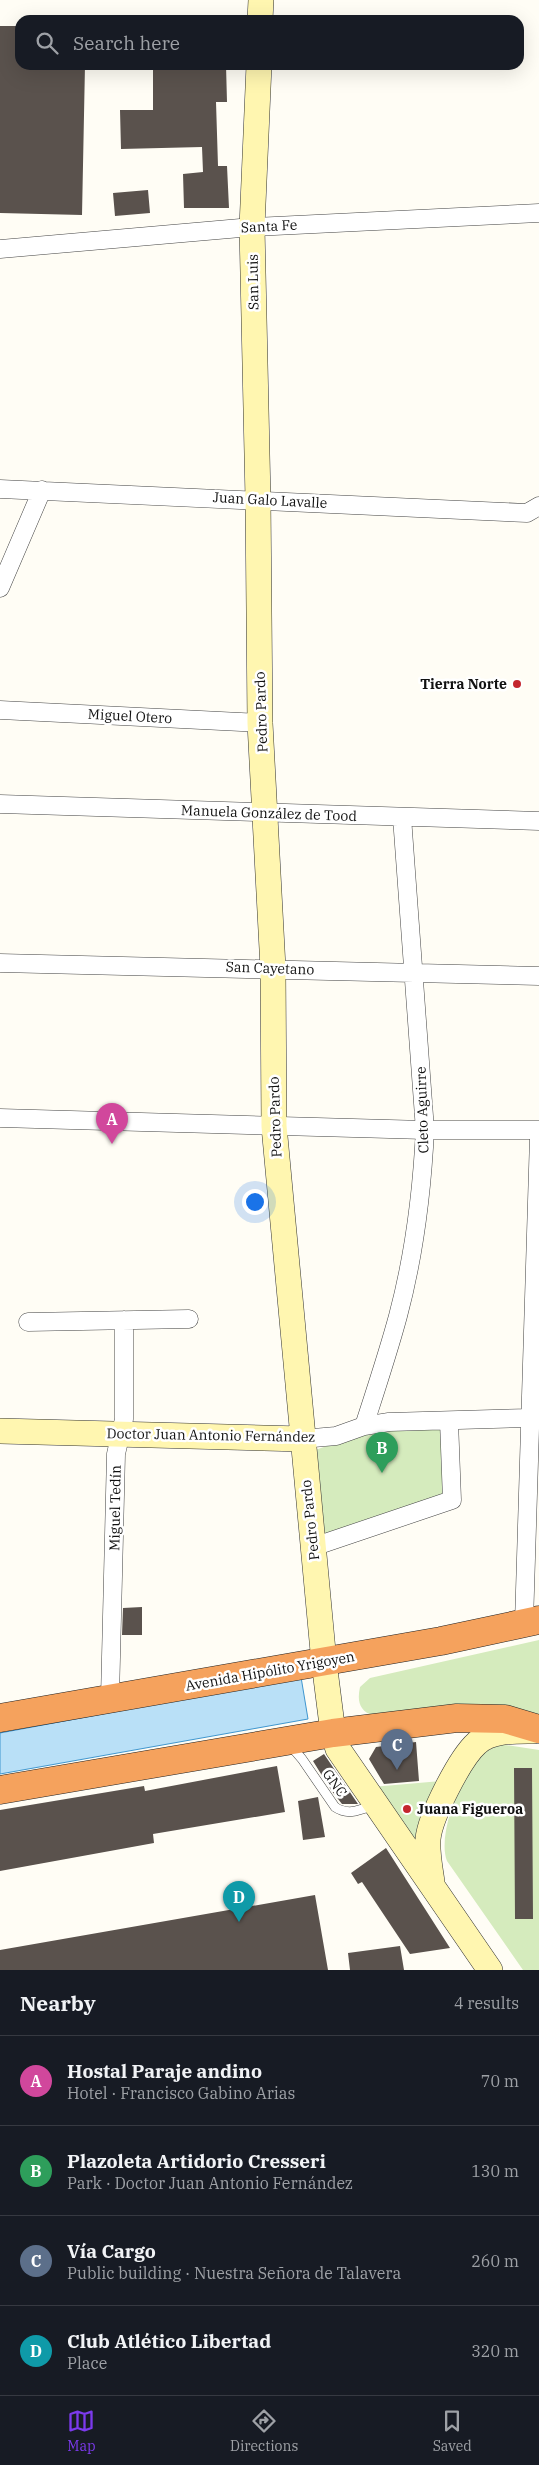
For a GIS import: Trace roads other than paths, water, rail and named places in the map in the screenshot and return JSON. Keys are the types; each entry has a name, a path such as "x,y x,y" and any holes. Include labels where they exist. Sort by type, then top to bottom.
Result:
{"highway":[{"name":"Avenida Hipólito Yrigoyen","path":"0,1718 442,1641 532,1622"},
{"path":"0,1790 333,1733 478,1717 505,1719 539,1730"}],"street":[{"path":"260,15 261,0"},
{"name":"San Luis","path":"258,499 252,227 259,70"},
{"name":"Santa Fe","path":"0,249 252,227 539,213"},
{"name":"Juan Galo Lavalle","path":"0,489 258,499 527,513 539,506"},
{"path":"0,588 42,490"},
{"name":"Pedro Pardo","path":"258,499 260,723 273,968 274,1126 302,1439 324,1662 333,1733 344,1761 432,1884 490,1970"},
{"name":"Miguel Otero","path":"0,710 260,723"},
{"name":"Manuela González de Tood","path":"0,804 539,821"},
{"name":"Cleto Aguirre","path":"364,1426 398,1315 409,1267 423,1172 425,1130 402,817"},
{"name":"San Cayetano","path":"0,962 539,976"},
{"path":"0,1118 425,1130 539,1130"},
{"path":"532,1622 529,1418 539,1137"},
{"path":"28,1322 189,1319"},
{"name":"Miguel Tedín","path":"110,1698 116,1454 124,1419 124,1320"},
{"name":"Doctor Juan Antonio Fernández","path":"0,1432 302,1439 336,1436 364,1426 389,1422 529,1418"},
{"path":"313,1547 452,1500 449,1421"},
{"path":"432,1884 428,1837 433,1818 467,1756 477,1742 488,1736 515,1731 539,1730"}],"lane":[{"name":"GNC","path":"286,1741 302,1759 334,1808 342,1812 354,1812 376,1805"}],"water":[{"path":"301,1677 308,1719 0,1774 0,1733"}],"place":[{"name":"Tierra Norte","path":"517,684"},
{"name":"Hostal Paraje andino","path":"112,1144"},
{"name":"Plazoleta Artidorio Cresseri","path":"382,1473"},
{"name":"Vía Cargo","path":"397,1770"},
{"name":"Juana Figueroa","path":"407,1809"},
{"name":"Club Atlético Libertad","path":"239,1922"}]}
